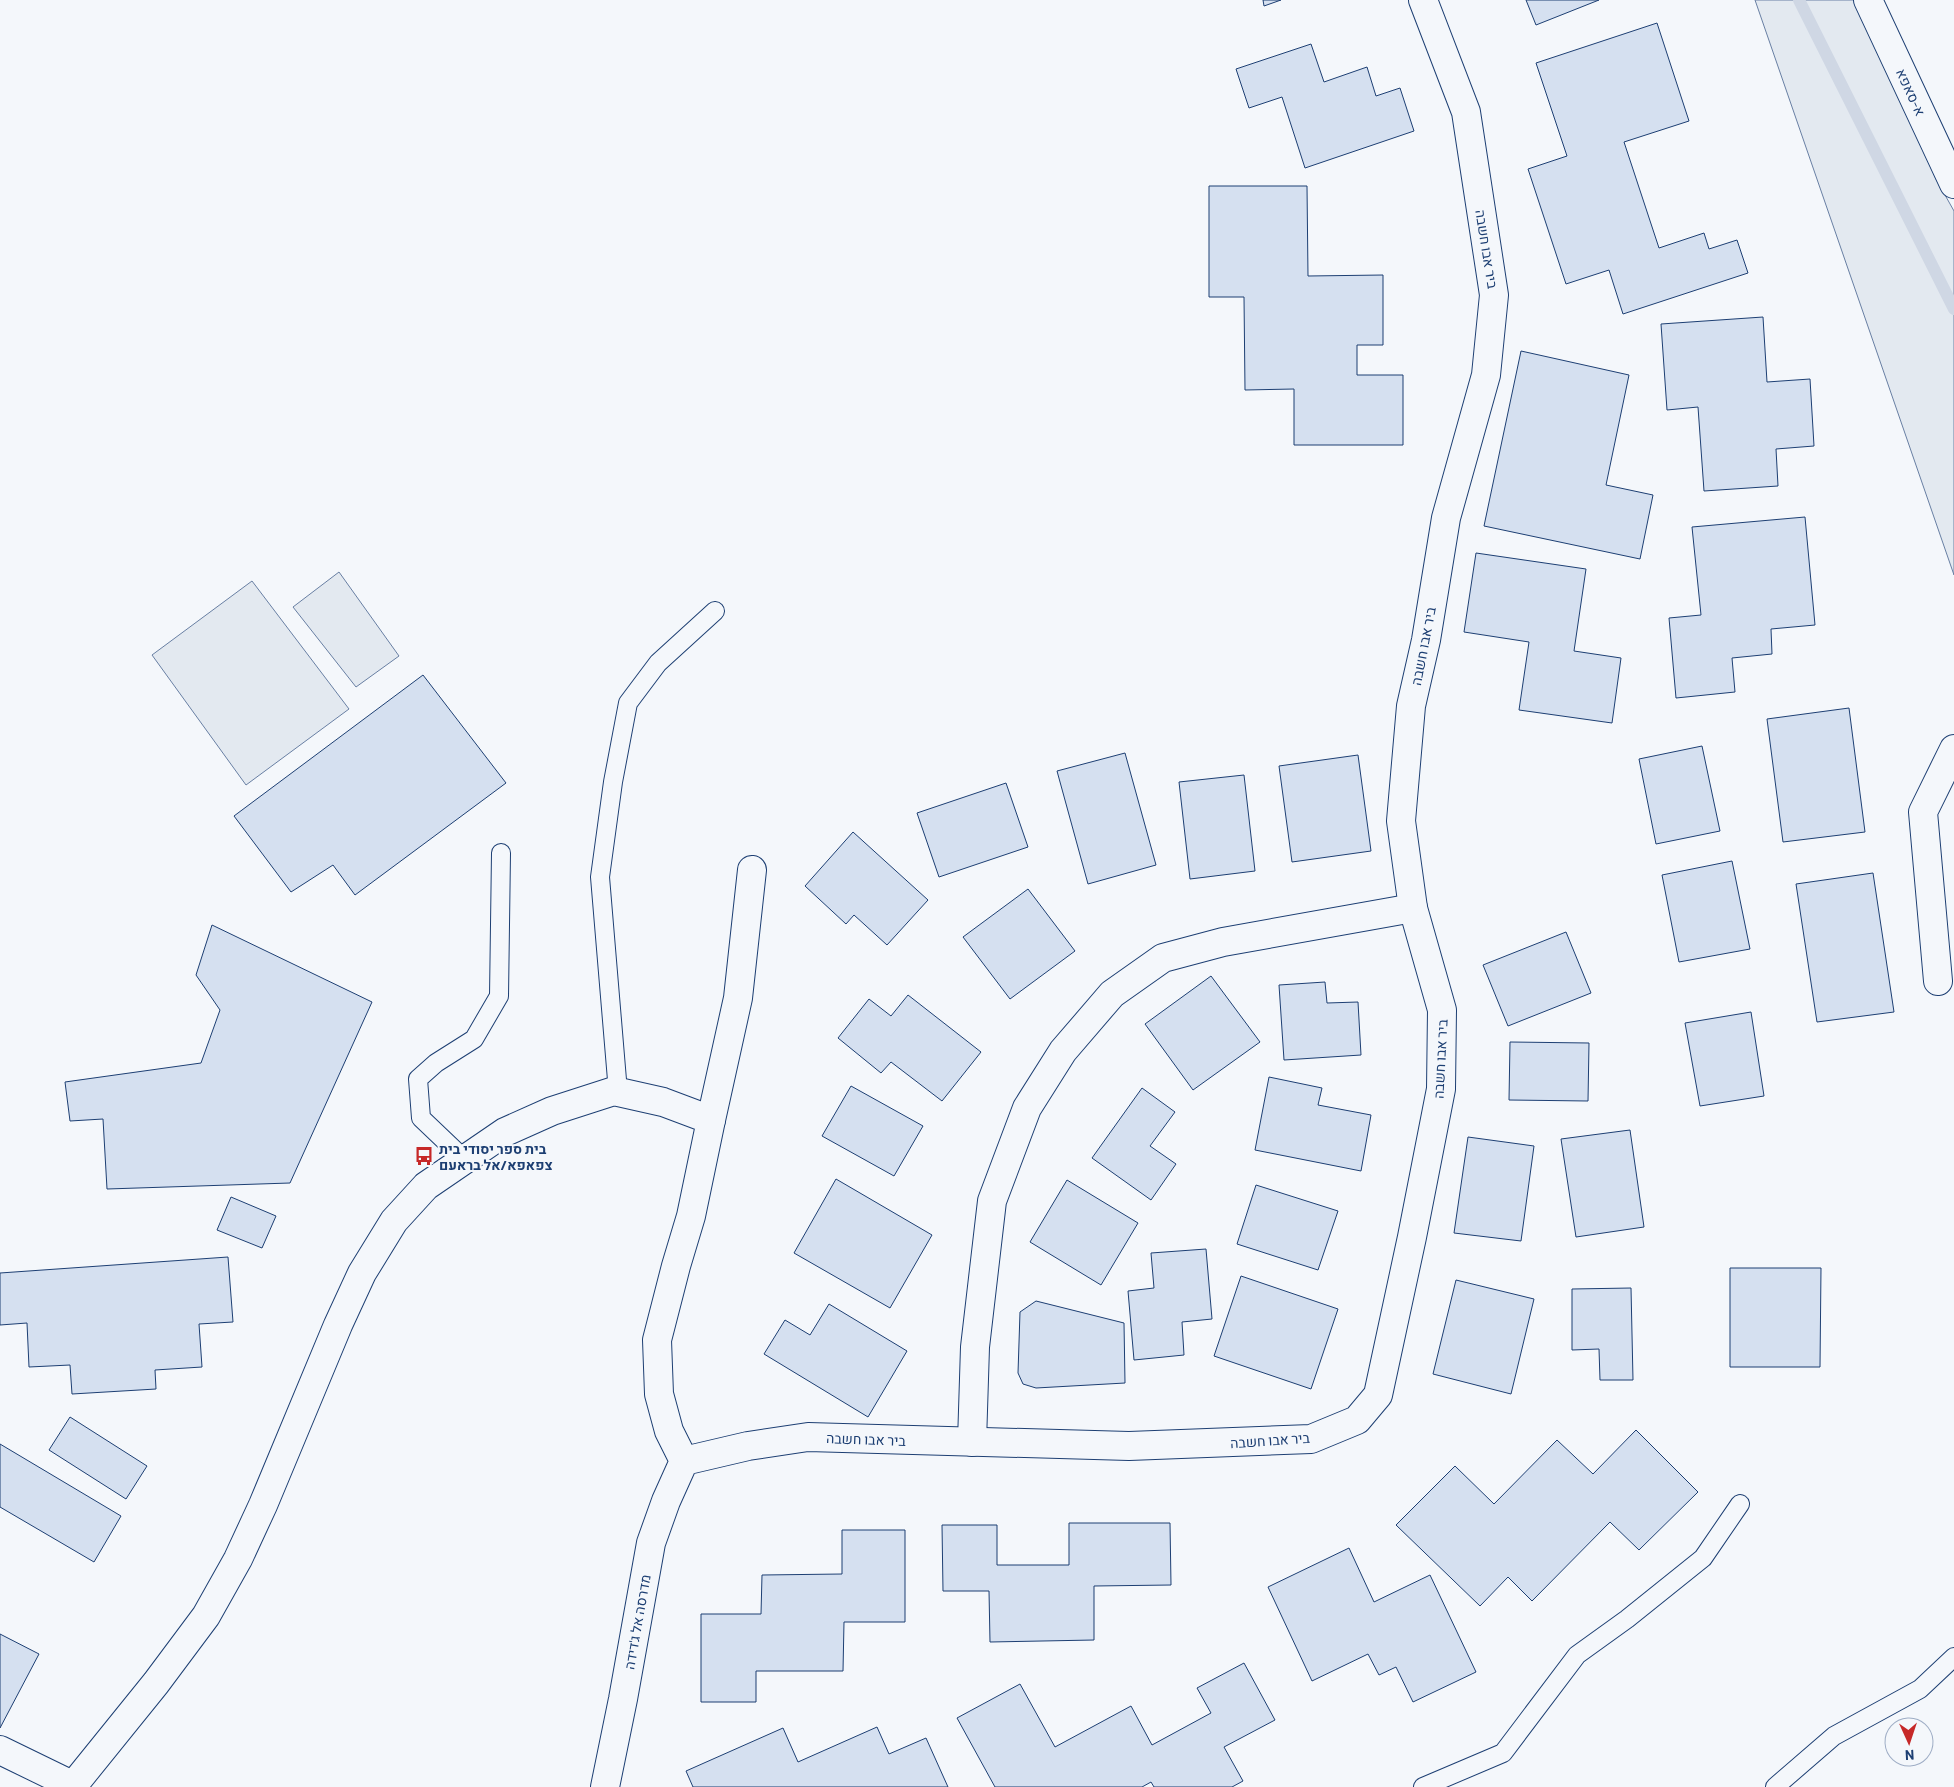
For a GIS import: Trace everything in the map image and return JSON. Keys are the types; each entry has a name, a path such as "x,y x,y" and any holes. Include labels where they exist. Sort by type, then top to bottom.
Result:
{"street":[{"name":"ביר אבו חשבה","path":"684,1462 748,1446 808,1437 1129,1446 1311,1439 1357,1420 1378,1395 1412,1237 1440,1089 1442,1010 1413,908 1401,821 1411,706 1426,640 1446,518 1486,375 1494,295 1466,112 1422,0"},
{"name":"א-סאפא","path":"1868,0 1954,184"},
{"path":"1938,981 1923,812 1954,749"},
{"path":"684,1462 669,1431 659,1394 657,1340 691,1216 738,998 752,870"},
{"path":"972,1442 975,1347 992,1201 1026,1108 1063,1051 1112,994 1162,958 1222,942 1413,908"},
{"path":"0,1750 73,1786 156,1683 206,1616 238,1559 264,1505 338,1325 362,1273 390,1229 426,1186 505,1132 552,1111 614,1091 663,1102 711,1120"},
{"name":"מדרסה אל ג'דידה","path":"605,1787 623,1700 651,1543 666,1501 684,1462"}],"lane":[{"path":"618,1092 600,876 613,782 628,703 658,663 715,611"},
{"path":"464,1159 420,1118 418,1079 436,1063 474,1040 499,996 501,853"},
{"path":"1423,1787 1503,1753 1577,1656 1703,1558 1740,1504"},
{"path":"1775,1787 1834,1736 1920,1689 1954,1657"}],"shaded area":[{"path":"1755,0 1857,0 1936,179 1954,211 1954,575"},
{"path":"339,572 399,656 356,687 293,607"},
{"path":"252,581 349,709 246,785 152,655"}],"building":[{"path":"1263,0 1281,0 1264,6"},
{"path":"1526,0 1599,0 1536,25"},
{"path":"1657,23 1689,121 1624,142 1659,248 1704,233 1709,249 1737,240 1748,273 1623,314 1609,270 1566,284 1528,169 1567,156 1536,63"},
{"path":"1311,44 1324,82 1367,67 1376,96 1400,88 1414,131 1305,168 1282,97 1249,108 1236,69"},
{"path":"1209,186 1307,186 1308,276 1383,275 1383,345 1357,345 1357,375 1403,375 1403,445 1294,445 1294,389 1245,390 1244,297 1209,297"},
{"path":"1763,317 1767,382 1810,379 1814,446 1776,449 1778,486 1704,491 1698,407 1667,410 1661,324"},
{"path":"1521,351 1629,375 1606,485 1653,495 1640,559 1484,526"},
{"path":"1805,517 1815,625 1771,629 1772,654 1732,658 1735,692 1676,698 1669,618 1701,615 1692,527"},
{"path":"1476,553 1586,569 1574,651 1621,658 1612,723 1519,710 1529,642 1464,632"},
{"path":"423,675 506,783 355,895 333,865 291,892 234,816"},
{"path":"1849,708 1865,832 1783,842 1767,719"},
{"path":"1702,746 1720,831 1656,844 1639,759"},
{"path":"1125,753 1156,865 1088,884 1057,771"},
{"path":"1358,755 1371,851 1292,862 1279,766"},
{"path":"1244,775 1255,871 1190,879 1179,782"},
{"path":"1006,783 1028,847 939,877 917,813"},
{"path":"853,832 928,900 887,945 854,915 846,924 805,886"},
{"path":"1732,861 1750,949 1679,962 1662,875"},
{"path":"1873,873 1894,1012 1817,1022 1796,884"},
{"path":"1028,889 1075,951 1010,999 963,937"},
{"path":"212,925 372,1002 290,1183 107,1189 103,1119 70,1121 65,1082 201,1063 220,1010 196,975"},
{"path":"1566,932 1591,993 1508,1026 1483,965"},
{"path":"1211,976 1260,1042 1193,1090 1145,1024"},
{"path":"1325,982 1327,1003 1358,1002 1361,1055 1284,1060 1279,985"},
{"path":"908,995 981,1052 942,1101 891,1062 881,1073 838,1038 869,999 891,1016"},
{"path":"1751,1012 1764,1096 1700,1106 1685,1023"},
{"path":"1510,1042 1589,1043 1588,1101 1509,1100"},
{"path":"1269,1077 1322,1088 1318,1105 1371,1115 1361,1171 1255,1150"},
{"path":"851,1086 923,1126 894,1176 822,1136"},
{"path":"1142,1088 1175,1112 1150,1146 1176,1164 1151,1200 1092,1158"},
{"path":"1630,1130 1644,1227 1576,1237 1561,1139"},
{"path":"1468,1137 1534,1146 1521,1241 1454,1233"},
{"path":"836,1179 932,1235 890,1308 794,1253"},
{"path":"1067,1180 1138,1223 1101,1285 1030,1242"},
{"path":"1256,1185 1338,1211 1318,1270 1237,1244"},
{"path":"231,1197 276,1216 262,1248 217,1230"},
{"path":"1206,1249 1212,1319 1182,1322 1184,1355 1134,1360 1128,1291 1154,1288 1151,1253"},
{"path":"228,1257 233,1322 199,1324 202,1367 155,1370 156,1389 72,1394 70,1365 29,1367 27,1323 0,1325 0,1273"},
{"path":"1730,1268 1821,1268 1820,1367 1730,1367"},
{"path":"1241,1276 1338,1309 1311,1389 1214,1356"},
{"path":"1456,1280 1534,1299 1511,1394 1433,1374"},
{"path":"1631,1288 1633,1380 1600,1380 1599,1349 1572,1350 1572,1289"},
{"path":"1036,1301 1124,1323 1125,1383 1036,1388 1023,1384 1018,1373 1020,1312"},
{"path":"829,1304 907,1351 868,1417 764,1354 785,1320 810,1335"},
{"path":"70,1417 147,1466 126,1499 49,1450"},
{"path":"1636,1430 1698,1492 1639,1550 1610,1522 1532,1601 1508,1577 1480,1606 1396,1525 1455,1466 1494,1504 1557,1440 1593,1474"},
{"path":"0,1444 121,1516 94,1562 0,1507"},
{"path":"1069,1523 1170,1523 1171,1585 1094,1586 1094,1640 990,1642 989,1591 943,1591 942,1525 997,1525 997,1565 1069,1565"},
{"path":"842,1530 905,1530 905,1622 844,1622 843,1671 756,1671 756,1702 701,1702 701,1614 761,1614 762,1575 842,1574"},
{"path":"1349,1548 1374,1602 1430,1575 1476,1672 1413,1702 1396,1667 1379,1675 1368,1654 1312,1681 1268,1587"},
{"path":"0,1634 39,1654 0,1728"},
{"path":"1244,1663 1275,1720 1224,1747 1243,1781 1232,1787 1154,1787 1151,1782 1142,1787 995,1787 957,1718 1020,1684 1055,1747 1131,1706 1152,1745 1211,1713 1197,1688"},
{"path":"877,1727 889,1754 926,1738 948,1787 693,1787 686,1771 783,1728 798,1762"}],"waterway":[{"path":"1799,0 1954,309"}],"place":[{"name":"בית ספר יסודי בית צפאפא/אל בראעם","path":"424,1156"}]}
